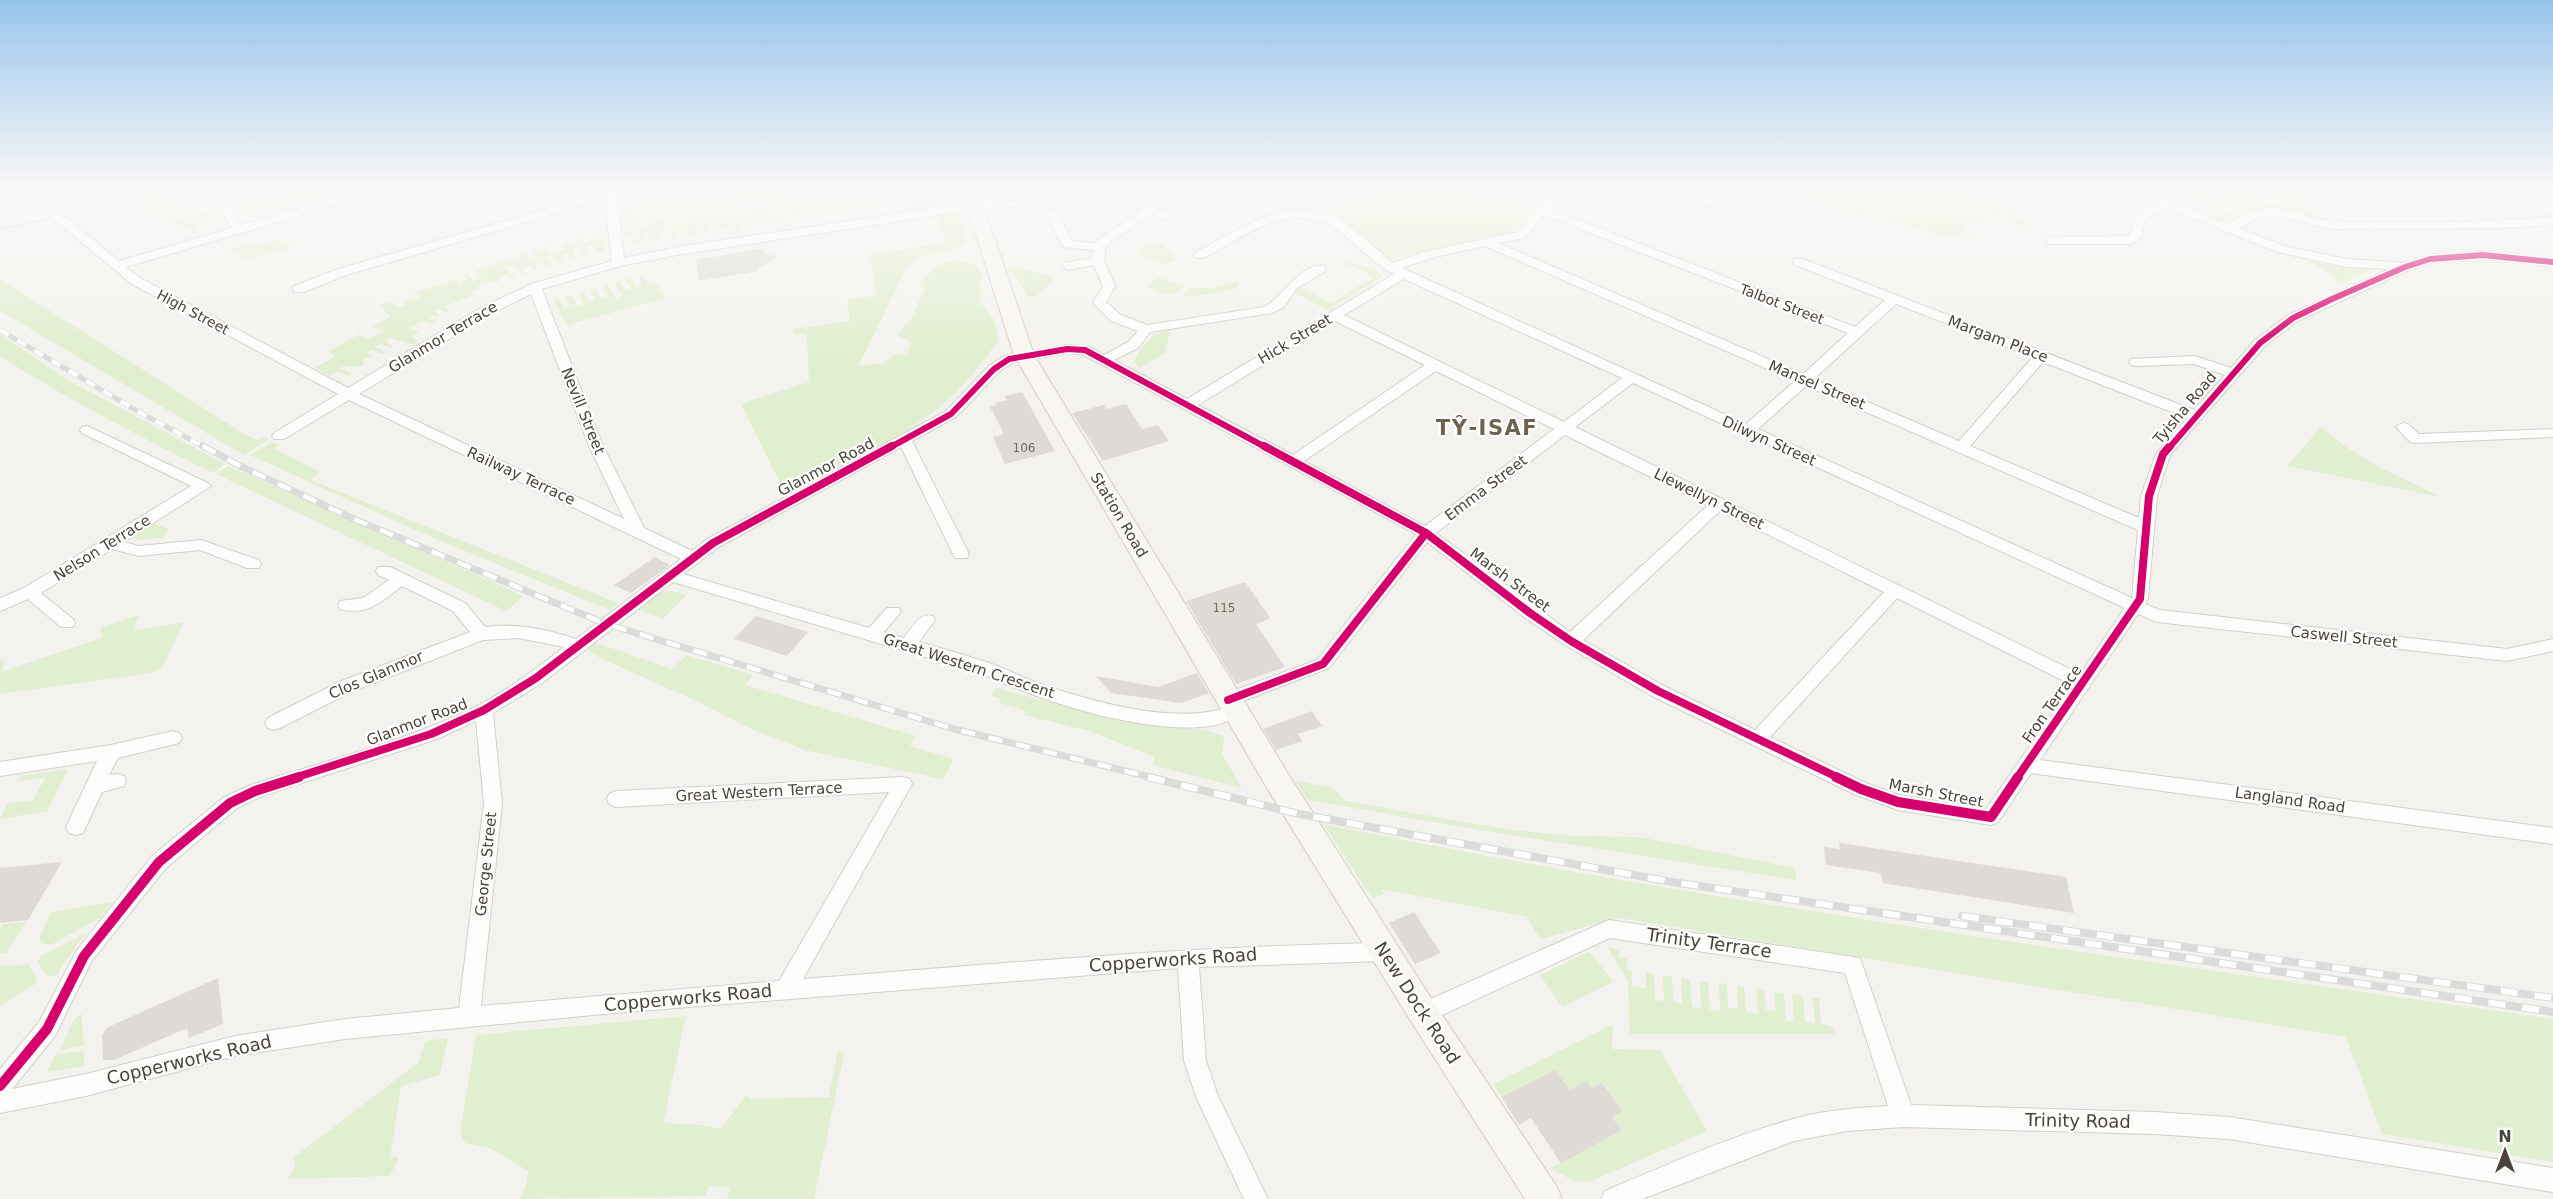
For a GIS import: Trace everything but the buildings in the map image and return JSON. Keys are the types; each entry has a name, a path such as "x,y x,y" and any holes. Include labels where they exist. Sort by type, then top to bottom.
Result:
{"main road":[{"name":"Station Road","path":"990,243 1024,355 1293,804"},
{"name":"New Dock Road","path":"1293,804 1384,952 1545,1199"}],"street":[{"name":"High Street","path":"88,243 136,281 348,394"},
{"path":"116,266 193,243"},
{"path":"299,289 439,243"},
{"path":"616,243 618,263"},
{"name":"Glanmor Terrace","path":"279,436 482,312 536,287 618,263 727,243"},
{"path":"1066,243 1100,247"},
{"path":"1100,243 1098,261 1109,286 1099,303 1116,318 1146,329 1267,310 1279,304 1293,285 1320,269"},
{"name":"Dilwyn Street","path":"1200,255 1223,243"},
{"name":"Dilwyn Street","path":"1360,243 1397,271 2136,607"},
{"name":"Hick Street","path":"1187,405 1334,315 1408,261 1487,243"},
{"name":"Mansel Street","path":"1487,243 2146,527"},
{"name":"Talbot Street","path":"1626,243 1856,332"},
{"path":"2262,243 2305,256 2347,263 2405,267 2430,259 2462,255 2517,257 2553,262"},
{"path":"1068,266 1098,261"},
{"name":"Margam Place","path":"1799,262 2196,416"},
{"name":"Tyisha Road","path":"2136,607 2144,578 2149,496 2163,454 2233,371 2260,343 2292,318 2405,267"},
{"name":"Nevill Street","path":"536,287 596,446 638,532"},
{"path":"1747,430 1894,298"},
{"name":"Llewellyn Street","path":"1334,315 2084,683"},
{"path":"1104,360 1133,345 1146,329"},
{"name":"Marsh Street","path":"1024,355 1067,349 1085,350 1426,533 1491,585 1571,641 1658,691 1757,740 1861,789 1898,802 1991,817"},
{"name":"Glanmor Road","path":"0,1086 47,1029 84,956 159,862 230,803 255,791 431,734 484,710 536,678 720,539 905,441 951,414 994,369 1009,359 1024,355"},
{"path":"1961,447 2041,356"},
{"path":"2136,362 2195,360 2233,371"},
{"path":"1293,462 1435,365"},
{"name":"Emma Street","path":"1232,705 1323,664 1426,533 1631,378"},
{"name":"Railway Terrace","path":"348,394 693,558"},
{"path":"2403,427 2415,439 2553,433"},
{"name":"Nelson Terrace","path":"0,605 30,592 203,486 87,430"},
{"path":"905,441 961,554"},
{"path":"1571,641 1719,504"},
{"path":"109,543 139,551 201,545 254,564"},
{"path":"384,571 459,607 481,634"},
{"name":"Great Western Crescent","path":"672,576 985,668 1027,686 1103,708 1171,720 1192,720 1210,719 1232,705"},
{"path":"346,605 367,604 402,579"},
{"path":"1757,740 1895,590"},
{"path":"30,592 67,623"},
{"name":"Caswell Street","path":"2136,607 2157,616 2507,655 2553,645"},
{"name":"Fron Terrace","path":"1991,817 2136,607"},
{"path":"873,634 893,612"},
{"path":"908,645 927,620"},
{"name":"Clos Glanmor","path":"274,723 345,687 481,634 495,631 530,631 577,645"},
{"name":"George Street","path":"469,1017 493,803 484,710"},
{"path":"0,769 111,752 173,738"},
{"path":"76,827 111,752"},
{"name":"Langland Road","path":"2027,765 2553,836"},
{"path":"96,786 117,781"},
{"name":"Great Western Terrace","path":"616,799 903,784 785,990"},
{"name":"Trinity Terrace","path":"1423,1013 1609,928 1852,965 1902,1116"},
{"name":"Copperworks Road","path":"0,1102 86,1085 235,1046 345,1029 785,990 1188,958 1384,952"},
{"path":"1188,958 1195,1061 1208,1099 1256,1199"},
{"name":"Trinity Road","path":"1613,1199 1699,1164 1794,1130 1847,1120 1902,1116 2155,1123 2229,1128 2553,1180"}],"green space":[{"path":"247,243 257,246 266,243 284,243 291,247 250,260 229,250"},
{"path":"562,243 604,243 605,252 598,253 594,245 585,247 589,256 584,257 579,247 573,248 576,259 571,260 567,253 561,255 564,262 558,264 552,255 546,257 551,265 546,267 541,262 534,264 538,269 534,270 530,265 522,268 526,273 523,275 513,265 506,268 515,278 512,279 507,275 498,278 500,281 494,280 478,286 479,288 471,292 474,295 444,306 449,310 446,312 439,309 434,311 440,315 437,317 432,315 428,318 436,321 431,324 424,321 416,324 418,328 414,326 410,328 419,332 412,336 419,343 416,345 390,338 385,342 394,346 391,348 380,344 375,347 385,352 382,354 372,350 367,353 376,358 369,357 361,361 365,364 359,366 340,368 351,374 348,376 337,371 330,376 315,368 336,356 328,352 359,334 367,339 385,332 373,326 390,317 379,305 390,301 396,306 403,307 407,305 399,298 405,302 412,299 417,301 422,298 415,293 456,278 459,284 467,279 464,275 466,274 474,281 482,277 475,271 526,253 530,258 536,256 533,251 547,247 551,253 565,250"},
{"path":"946,243 966,243 960,247 923,257 907,267 859,365 884,364 893,355 907,355 911,342 899,336 902,328 910,321 925,288 922,283 926,276 945,262 961,261 977,266 982,278 979,286 982,298 978,299 980,305 984,305 995,323 998,332 997,343 956,393 912,427 870,451 783,489 741,404 809,382 807,336 794,333 793,329 850,321 847,300 877,295 870,254"},
{"path":"1370,243 1465,243 1390,259"},
{"path":"1150,244 1161,244 1175,256 1176,261 1162,265 1140,256 1140,250"},
{"path":"2306,260 2374,269 2338,284 2329,273"},
{"path":"1349,262 1374,269 1383,277 1327,310 1297,294 1296,292 1301,287 1331,303 1374,277 1346,264"},
{"path":"1012,267 1050,275 1054,281 1036,296 1027,296 1015,275 1007,269"},
{"path":"643,275 649,284 656,283 665,298 567,325 553,300 559,299 564,308 570,306 565,297 571,295 577,306 583,304 578,293 584,292 589,302 595,300 590,290 596,288 601,298 607,297 602,286 608,285 616,299 622,296 614,283 620,282 626,291 632,289 626,280 631,278 636,286 642,285 638,276"},
{"path":"1157,277 1186,286 1177,292 1163,294 1148,287"},
{"path":"0,279 244,434 257,440 262,437 268,440 244,455 0,311"},
{"path":"1237,281 1240,285 1221,292 1194,296 1182,295 1190,288 1213,288"},
{"path":"1164,330 1170,330 1165,353 1140,368 1134,362 1142,347"},
{"path":"0,334 66,379 225,464 213,473 52,388 0,356"},
{"path":"2321,427 2346,447 2379,467 2441,497 2287,466"},
{"path":"272,442 279,445 274,449 320,472 310,480 618,603 610,610 431,537 250,455"},
{"path":"228,466 524,596 506,611 216,474"},
{"path":"153,523 168,529 164,538 136,540 134,538 136,534"},
{"path":"672,591 686,595 663,619 637,609 662,592"},
{"path":"138,615 134,631 184,622 162,668 151,673 0,694 0,660 5,659 2,672 101,638 101,627"},
{"path":"594,642 672,669 687,655 753,675 745,685 916,736 910,746 954,759 943,779 804,750 751,729 694,700 600,658 584,647"},
{"path":"996,688 1123,722 1205,730 1224,736 1222,754 1242,788 1152,765 1155,757 1089,731 1024,715 1025,710 999,703 1001,699 991,696"},
{"path":"68,769 47,811 0,819 7,804 33,800 45,778 19,781 22,776"},
{"path":"1295,781 1334,788 1345,801 1510,830 1572,836 1639,837 1795,868 1796,880 1308,800"},
{"path":"1323,824 1476,854 1783,907 2553,1019 2553,1162 2382,1134 2346,1037 1619,918 1540,939 1527,917 1382,889 1384,894 1372,898"},
{"path":"112,902 101,917 53,944 42,944 39,938 51,912"},
{"path":"26,922 6,953 0,953 0,928 3,924"},
{"path":"86,933 56,975 52,977 43,971 38,961 41,956"},
{"path":"1608,948 1619,950 1619,957 1627,958 1627,970 1632,971 1632,986 1646,988 1646,973 1654,974 1655,1000 1664,1001 1663,975 1672,977 1673,1002 1682,1003 1681,978 1690,979 1692,1007 1701,1008 1700,981 1708,982 1710,1010 1720,1011 1719,983 1727,984 1728,1008 1738,1009 1737,986 1744,987 1746,1012 1758,1014 1756,988 1764,990 1766,1010 1776,1011 1774,992 1784,993 1786,1021 1794,1022 1792,994 1803,996 1805,1022 1815,1024 1813,998 1819,998 1821,1024 1833,1027 1834,1034 1630,1034 1628,981"},
{"path":"1588,952 1613,982 1562,1007 1540,975"},
{"path":"29,964 38,982 0,1006 0,966"},
{"path":"81,1013 84,1046 60,1050 73,1021"},
{"path":"686,1016 663,1123 703,1125 721,1129 746,1095 752,1099 829,1097 838,1050 844,1053 814,1199 727,1199 730,1187 710,1186 705,1196 520,1199 527,1183 528,1171 492,1149 465,1143 460,1132 476,1035"},
{"path":"1613,1024 1612,1049 1660,1050 1707,1131 1589,1182 1572,1180 1550,1168 1622,1130 1612,1117 1623,1111 1603,1083 1591,1088 1586,1082 1570,1090 1555,1070 1501,1097 1493,1084"},
{"path":"448,1038 440,1075 401,1086 390,1158 399,1157 390,1176 288,1179 295,1166 293,1158 419,1062 425,1041"},
{"path":"83,1051 85,1066 47,1072 55,1055"}],"railway":[{"path":"0,330 132,408 206,448"},
{"path":"203,446 240,466 354,519 606,624 954,729 1154,778"},
{"path":"1148,777 1299,814 1672,882 2553,1012"},
{"path":"1962,916 2553,998"}],"cycle path":[{"path":"0,1086 47,1029 84,956 159,862 230,803 255,791 431,734 484,710 536,678 713,543 951,414 994,369 1009,359 1067,349 1085,350 1426,533 1530,613 1571,641 1658,691 1861,789 1898,802 1991,817 2140,599 2149,496 2163,454 2260,343 2293,318 2405,267 2430,259 2483,255 2553,262"},
{"path":"1228,700 1323,664 1426,533"}],"district":[{"name":"TŶ-ISAF","path":"1487,428"}]}
